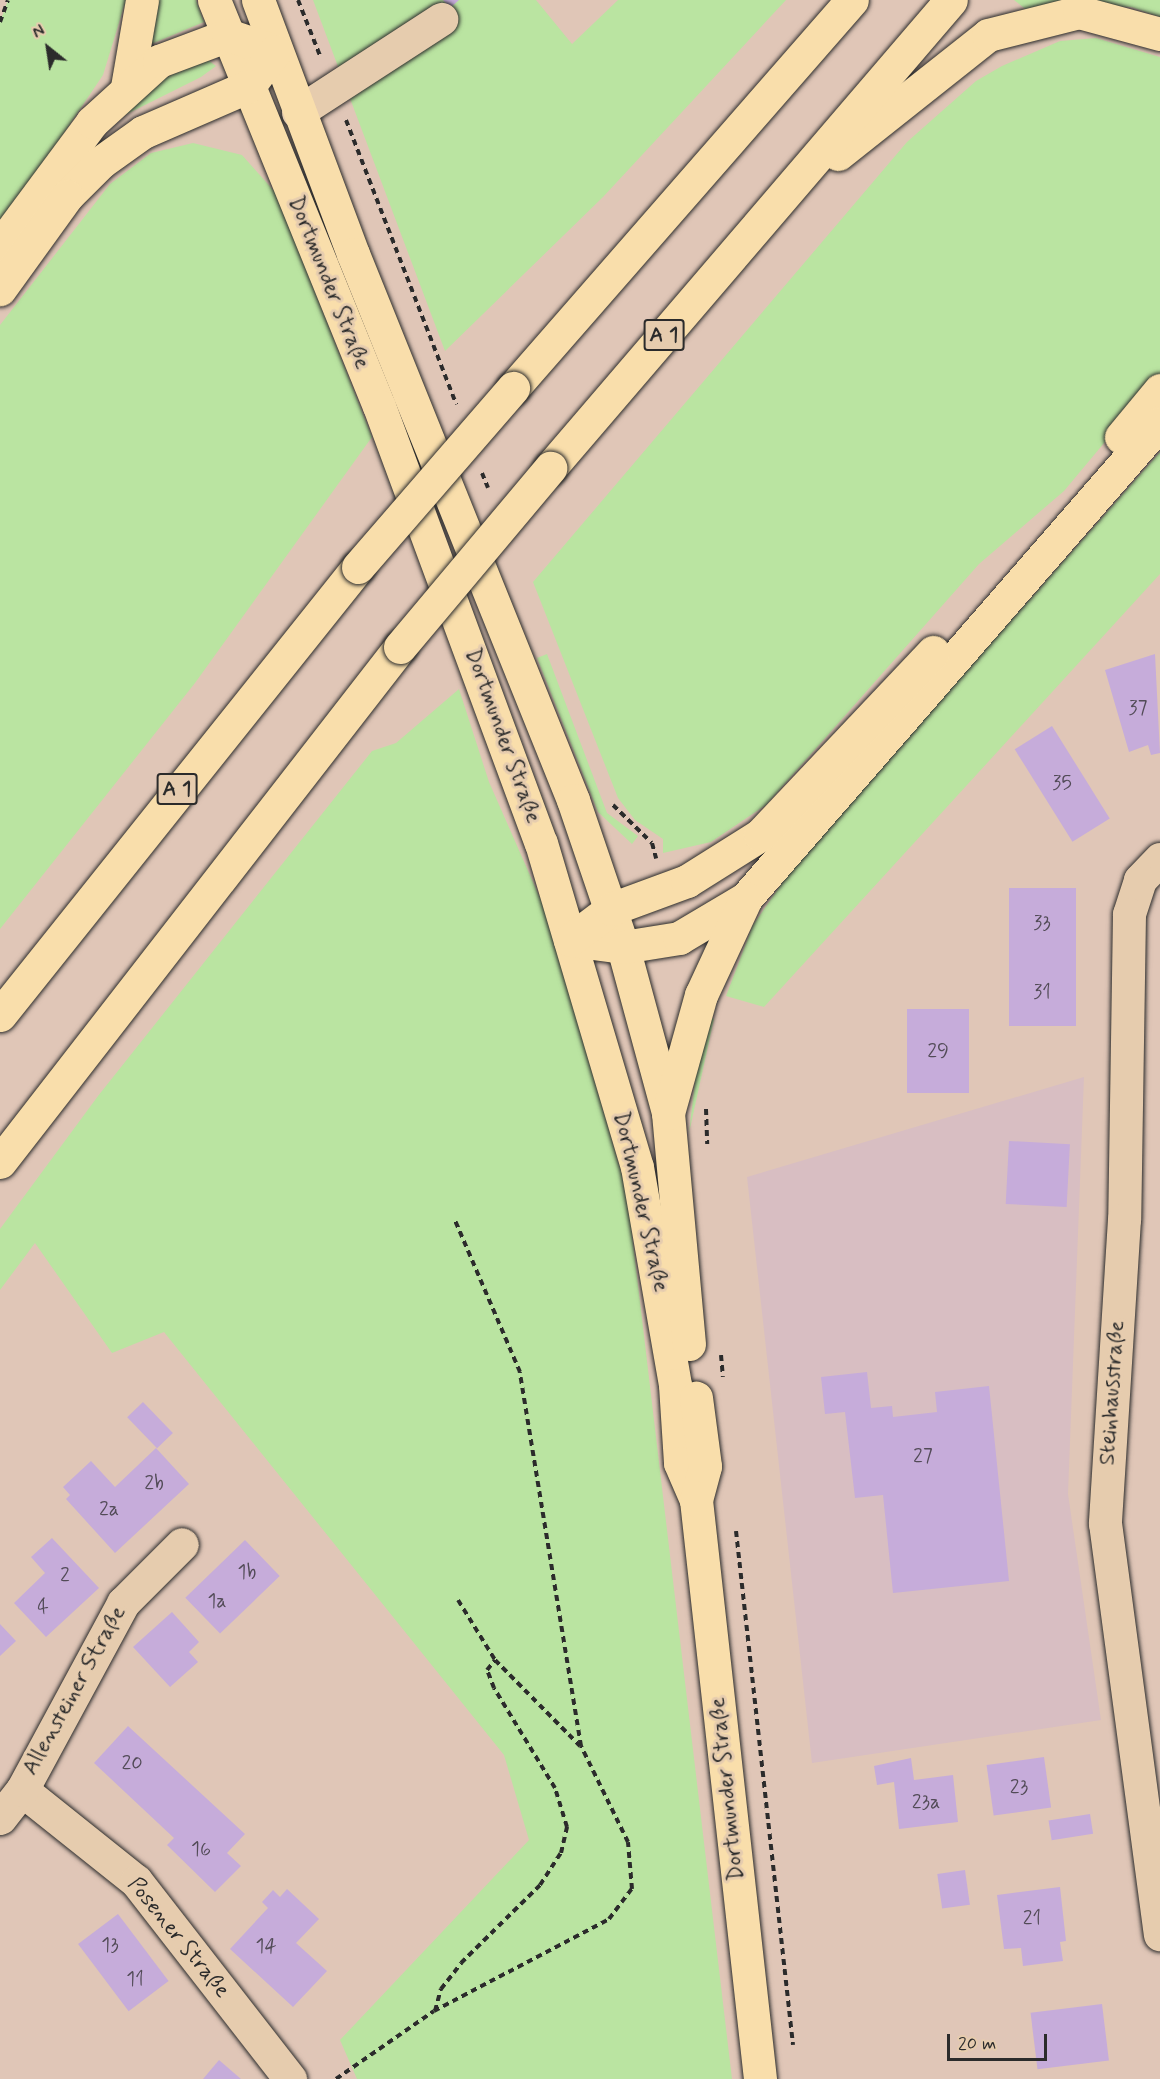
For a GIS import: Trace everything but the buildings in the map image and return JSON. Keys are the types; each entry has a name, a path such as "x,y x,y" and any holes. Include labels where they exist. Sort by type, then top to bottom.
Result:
{"main road":[{"path":"127,87 142,0"},
{"name":"Dortmunder Straße","path":"214,0 379,406 541,843 637,1167 675,1385 681,1463 696,1500 760,2079"},
{"name":"Dortmunder Straße","path":"258,0 298,112 480,560 611,909 623,947 668,1113 705,1466 696,1500"},
{"name":"A 1","path":"0,1015 358,567 852,0"},
{"name":"A 1","path":"0,1162 400,647 550,468 951,0"},
{"path":"778,202 988,35 1079,12 1160,34"},
{"path":"0,246 92,122 127,87 159,61 228,35 275,51 249,86 143,132 100,162 67,196 0,290"},
{"path":"570,940 611,909 687,881 734,854 789,809 1030,545 1160,390"},
{"path":"668,1113 701,995 746,898 1160,423"},
{"path":"570,940 623,947 680,938 746,898"}],"street":[{"path":"298,112 441,19"},
{"name":"Steinhausstraße","path":"1160,859 1140,880 1129,914 1124,1219 1105,1523 1160,1934"},
{"name":"Allensteiner Straße","path":"0,1818 22,1790 123,1603 182,1544"},
{"name":"Posener Straße","path":"22,1790 136,1881 290,2079"}],"path":[{"path":"0,22 8,0"},
{"path":"336,2079 434,2011 609,1919 632,1889 628,1842 581,1746 520,1372 455,1220"},
{"path":"458,1600 495,1660 581,1746"},
{"path":"434,2011 441,1989 461,1963 540,1885 561,1853 567,1827 555,1788 494,1688 487,1670 495,1660"}],"shaded area":[{"path":"1084,1077 1068,1494 1101,1720 812,1763 747,1177"}],"green space":[{"path":"8,0 126,0 103,75 0,228 0,22"},
{"path":"158,0 196,0 204,22 149,45"},
{"path":"313,0 536,0 572,44 618,0 786,0 603,197 445,351"},
{"path":"1014,0 1160,0 1160,17 1131,7 1100,6 1029,12"},
{"path":"1096,38 1160,57 1160,376 1064,491 979,564 766,805 711,842 663,853 663,839 635,820 618,798 533,582 907,142 976,81 1002,66 1060,41"},
{"path":"208,60 216,66 201,77 121,117 159,80"},
{"path":"193,143 242,155 276,193 372,437 195,683 0,929 0,325 110,184 151,153"},
{"path":"1160,452 1160,574 764,1007 726,996 753,925 794,866"},
{"path":"547,654 607,813 638,836 632,844 598,812 537,658"},
{"path":"459,689 489,782 544,907 627,1192 732,2079 357,2079 340,2040 529,1840 504,1755 164,1332 112,1353 35,1243 0,1290 0,1229 98,1096 372,751 396,743"},
{"path":"709,1017 714,1019 689,1133 696,1073"}]}
